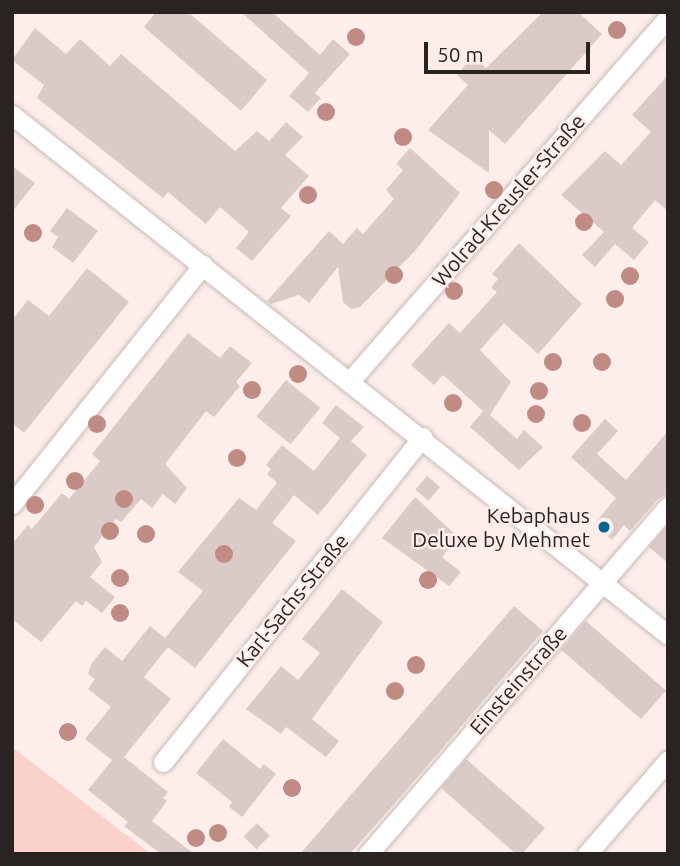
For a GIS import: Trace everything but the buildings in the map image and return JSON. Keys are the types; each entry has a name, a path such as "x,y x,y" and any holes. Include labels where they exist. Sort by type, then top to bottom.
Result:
{"street":[{"name":"Wolrad-Kreusler-Straße","path":"349,382 668,18"},
{"path":"12,115 422,437 668,635"},
{"path":"12,504 203,265"},
{"name":"Karl-Sachs-Straße","path":"163,762 422,437"},
{"name":"Einsteinstraße","path":"368,854 668,506"},
{"path":"587,854 668,760"}],"shaded area":[{"path":"12,747 151,854 12,854"}],"place":[{"name":"Kebaphaus Deluxe by Mehmet","path":"604,527"}]}
